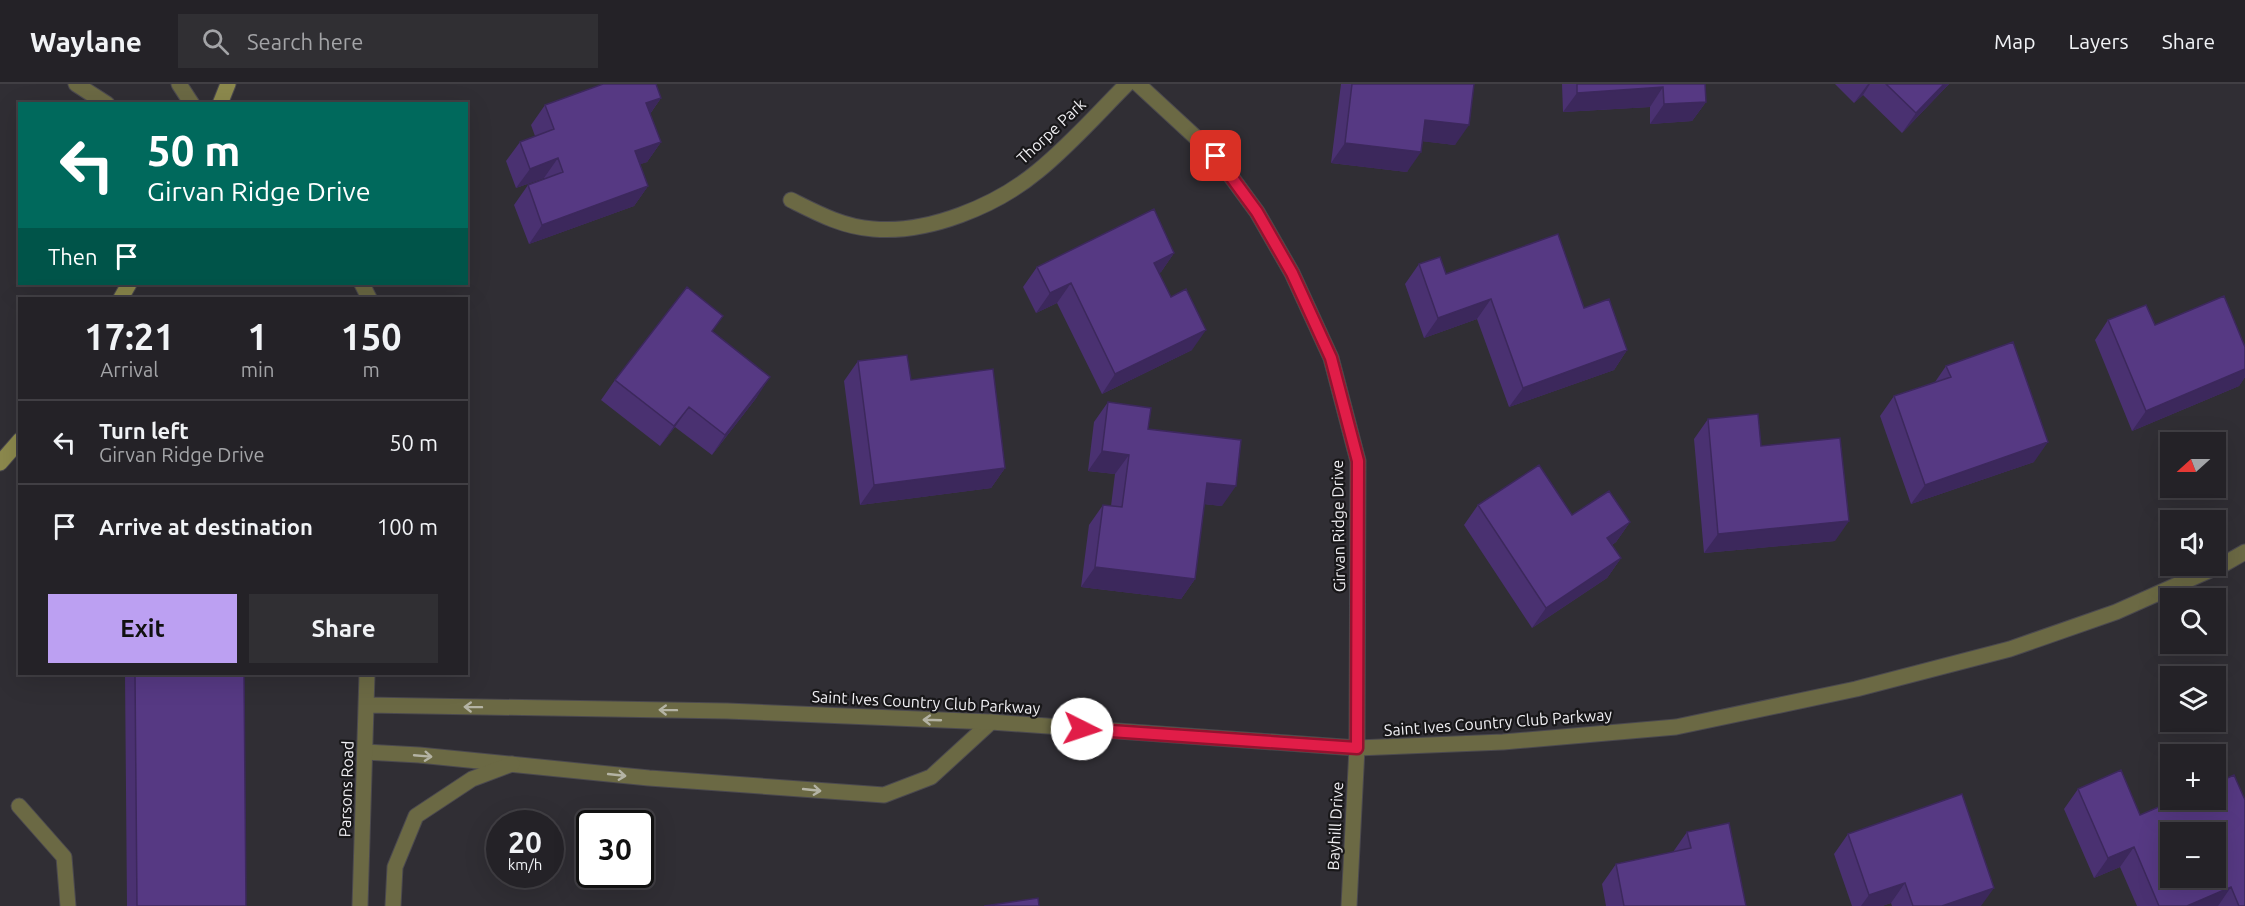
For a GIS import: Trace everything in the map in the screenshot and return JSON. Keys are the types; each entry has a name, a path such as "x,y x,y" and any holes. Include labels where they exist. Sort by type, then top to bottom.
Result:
{"main road":[{"path":"221,102 228,84"},
{"path":"0,463 18,442"}],"street":[{"path":"76,84 104,102"},
{"path":"179,84 191,102"},
{"name":"Thorpe Park","path":"791,200 828,219 871,229 907,230 950,219 995,198 1038,171 1127,84"},
{"name":"Girvan Ridge Drive","path":"1138,84 1216,156 1257,212 1292,273 1331,358 1358,461 1357,748"},
{"name":"Saint Ives Country Club Parkway","path":"366,705 727,711 991,722 1357,748 1503,742 1676,727 1856,689 2010,649 2116,612 2224,564 2245,552"},
{"name":"Parsons Road","path":"360,906 367,675"},
{"path":"365,752 649,778 748,783 884,795 931,777 991,722"},
{"name":"Bayhill Drive","path":"1349,906 1357,748"},
{"path":"393,906 394,867 416,816 472,779 512,764"},
{"path":"19,806 64,857 68,906"}],"building":[{"path":"603,84 656,84 661,98 646,103 661,142 635,151 648,186 542,225 528,185 563,172 558,158 530,169 520,142 554,129 545,105"},
{"path":"1352,84 1474,84 1469,125 1425,120 1421,152 1345,143"},
{"path":"1577,84 1705,84 1706,102 1664,104 1663,87 1577,93"},
{"path":"1886,84 1944,84 1916,113"},
{"path":"1154,209 1174,253 1154,263 1171,297 1186,289 1206,330 1115,374 1071,283 1050,293 1037,267"},
{"path":"1558,234 1584,308 1609,299 1627,350 1523,388 1491,299 1438,318 1419,264 1440,257 1446,274"},
{"path":"687,287 723,316 712,331 770,377 725,435 689,407 674,426 615,380"},
{"path":"2224,296 2245,347 2245,369 2146,411 2108,320 2146,305 2155,325"},
{"path":"2013,342 2048,442 1925,485 1894,396 1951,377 1946,366"},
{"path":"907,355 911,380 993,369 1005,468 874,485 858,361"},
{"path":"1108,402 1151,408 1148,429 1241,440 1236,486 1207,483 1195,579 1095,567 1103,505 1122,507 1129,455 1102,451"},
{"path":"1758,414 1761,446 1840,438 1849,521 1718,534 1708,419"},
{"path":"1539,465 1572,515 1609,491 1630,522 1607,538 1621,558 1546,608 1478,505"},
{"path":"135,675 244,675 246,906 137,906"},
{"path":"2121,770 2140,815 2160,806 2160,810 2226,810 2226,779 2234,775 2245,800 2245,906 2239,906 2231,887 2187,906 2159,906 2134,847 2108,858 2078,789"},
{"path":"1962,794 1994,888 1942,906 1913,906 1905,883 1869,895 1848,834"},
{"path":"1729,823 1746,906 1624,906 1616,864 1691,848 1687,832"},
{"path":"1038,898 1039,906 984,906"}],"route":[{"path":"1082,729 1357,748 1358,461 1331,358 1292,273 1257,212 1216,156"}]}
